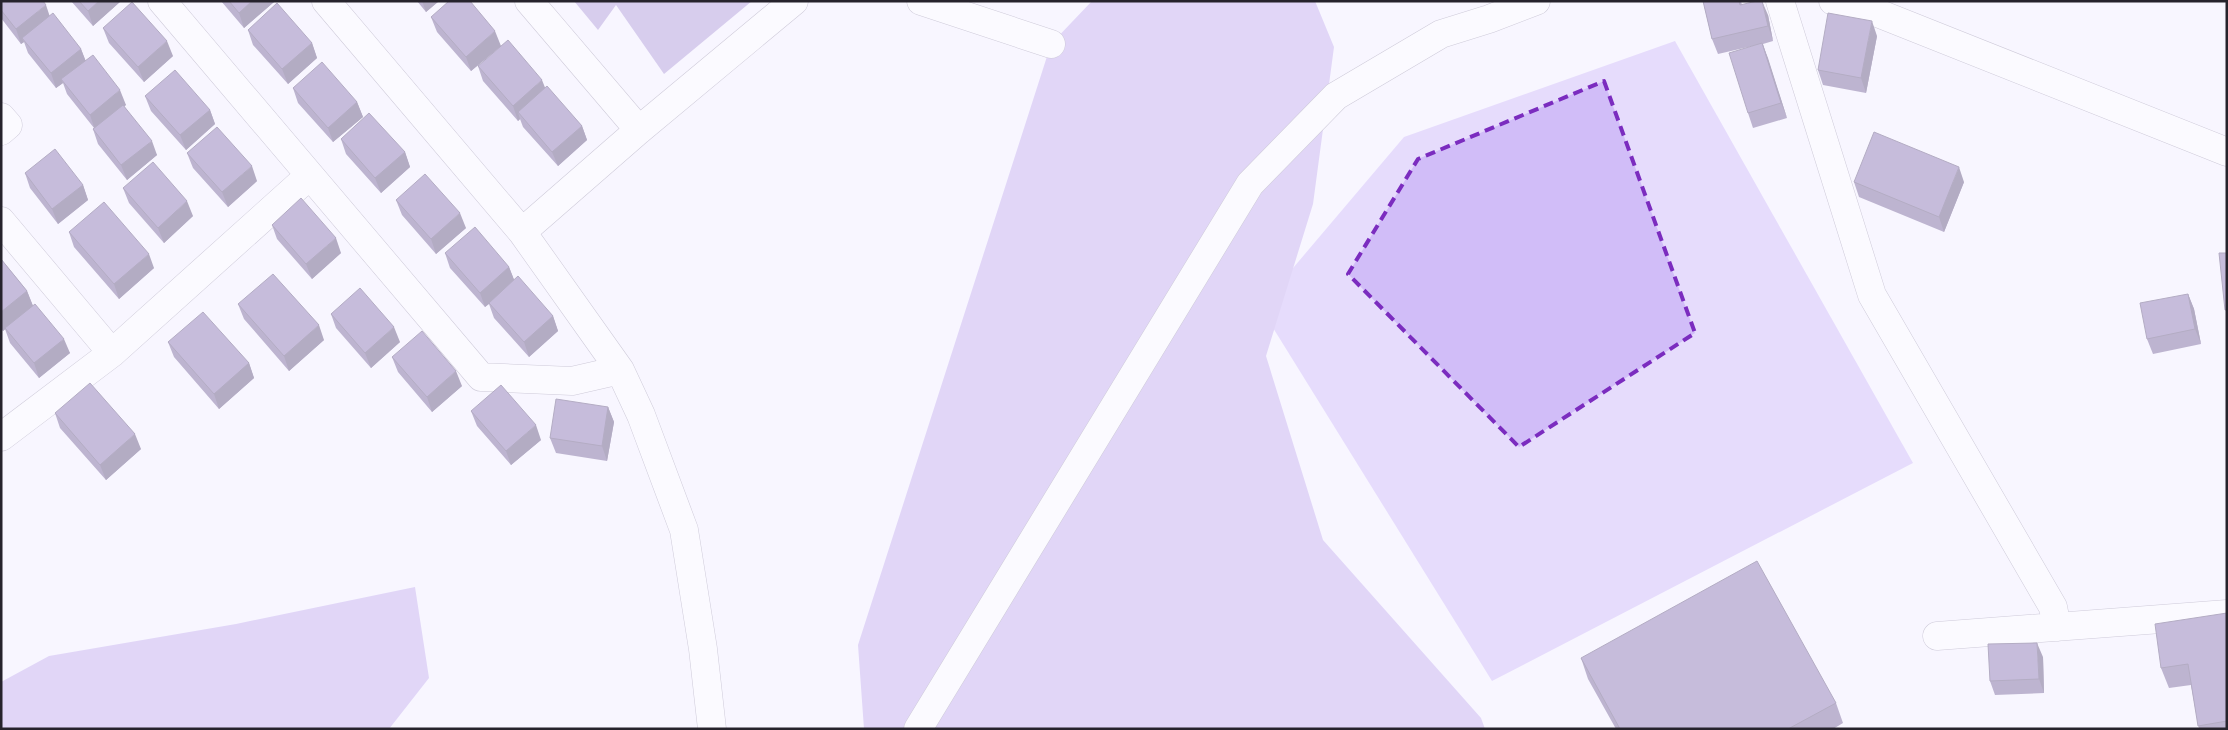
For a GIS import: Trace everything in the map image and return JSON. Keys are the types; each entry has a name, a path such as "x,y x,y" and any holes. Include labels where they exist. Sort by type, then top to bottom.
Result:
{"street":[{"path":"162,1 481,377 572,381 620,370"},
{"path":"326,1 522,232 620,370 641,415 684,530 703,649 712,729"},
{"path":"529,1 639,130"},
{"path":"522,232 639,130 794,1"},
{"path":"921,1 1051,44"},
{"path":"918,729 1250,184 1336,96 1441,34 1488,10 1536,1"},
{"path":"1780,1 1872,295 2053,607 2057,627"},
{"path":"1833,1 1865,8 2227,152"},
{"path":"1,117 8,126 1,131"},
{"path":"1,437 112,353 309,176"},
{"path":"1,221 112,353"},
{"path":"1937,636 2227,614"}],"highlighted area":[{"path":"1604,81 1695,333 1519,447 1348,274 1418,159"}],"shaded area":[{"path":"574,1 752,1 664,74 616,5 598,30"},
{"path":"1092,1 1315,1 1334,47 1313,204 1266,356 1323,540 1481,718 1485,729 864,729 858,645 1051,44"},
{"path":"1675,41 1913,463 1492,681 1260,307 1404,137"},
{"path":"415,587 429,678 389,729 1,729 1,682 49,656 236,624"}],"building":[{"path":"1,1 43,1 46,5 16,29 1,10"},
{"path":"79,1 99,1 88,11"},
{"path":"229,1 252,1 239,13"},
{"path":"449,1 470,1 495,31 466,57 431,17"},
{"path":"1703,1 1739,1 1740,5 1762,1 1768,26 1712,39"},
{"path":"132,2 167,41 138,67 103,28"},
{"path":"277,3 312,43 282,69 248,30"},
{"path":"53,13 81,49 51,73 22,38"},
{"path":"1828,13 1872,21 1861,78 1818,70"},
{"path":"508,40 542,80 513,106 478,66"},
{"path":"1762,43 1781,103 1748,113 1729,53"},
{"path":"93,55 120,90 90,115 61,79"},
{"path":"322,62 357,102 328,128 293,88"},
{"path":"175,70 210,110 180,135 145,96"},
{"path":"547,86 582,126 552,152 518,112"},
{"path":"123,105 152,141 121,165 93,129"},
{"path":"369,113 405,152 375,178 341,139"},
{"path":"217,127 252,166 222,192 187,153"},
{"path":"1874,132 1959,167 1939,217 1854,182"},
{"path":"55,149 83,185 52,209 25,173"},
{"path":"153,162 187,201 158,228 123,188"},
{"path":"425,174 460,213 431,239 396,200"},
{"path":"301,198 336,238 306,264 272,225"},
{"path":"104,202 149,254 114,284 69,232"},
{"path":"475,227 509,267 480,293 445,253"},
{"path":"2219,253 2227,253 2227,310 2225,310"},
{"path":"1,259 27,291 1,312"},
{"path":"273,274 319,325 284,356 238,304"},
{"path":"518,276 553,316 524,342 489,303"},
{"path":"360,288 394,327 365,353 331,314"},
{"path":"2188,294 2195,329 2147,339 2140,303"},
{"path":"35,304 64,339 34,363 5,328"},
{"path":"203,312 249,363 214,394 168,342"},
{"path":"422,331 456,371 427,397 392,357"},
{"path":"90,383 135,434 100,465 55,413"},
{"path":"501,385 536,425 506,451 471,411"},
{"path":"556,399 608,407 602,446 550,438"},
{"path":"1757,561 1836,703 1788,729 1620,729 1581,658"},
{"path":"2227,613 2227,721 2198,726 2188,664 2161,668 2155,624"},
{"path":"2037,643 2039,679 1990,681 1988,644"}]}
